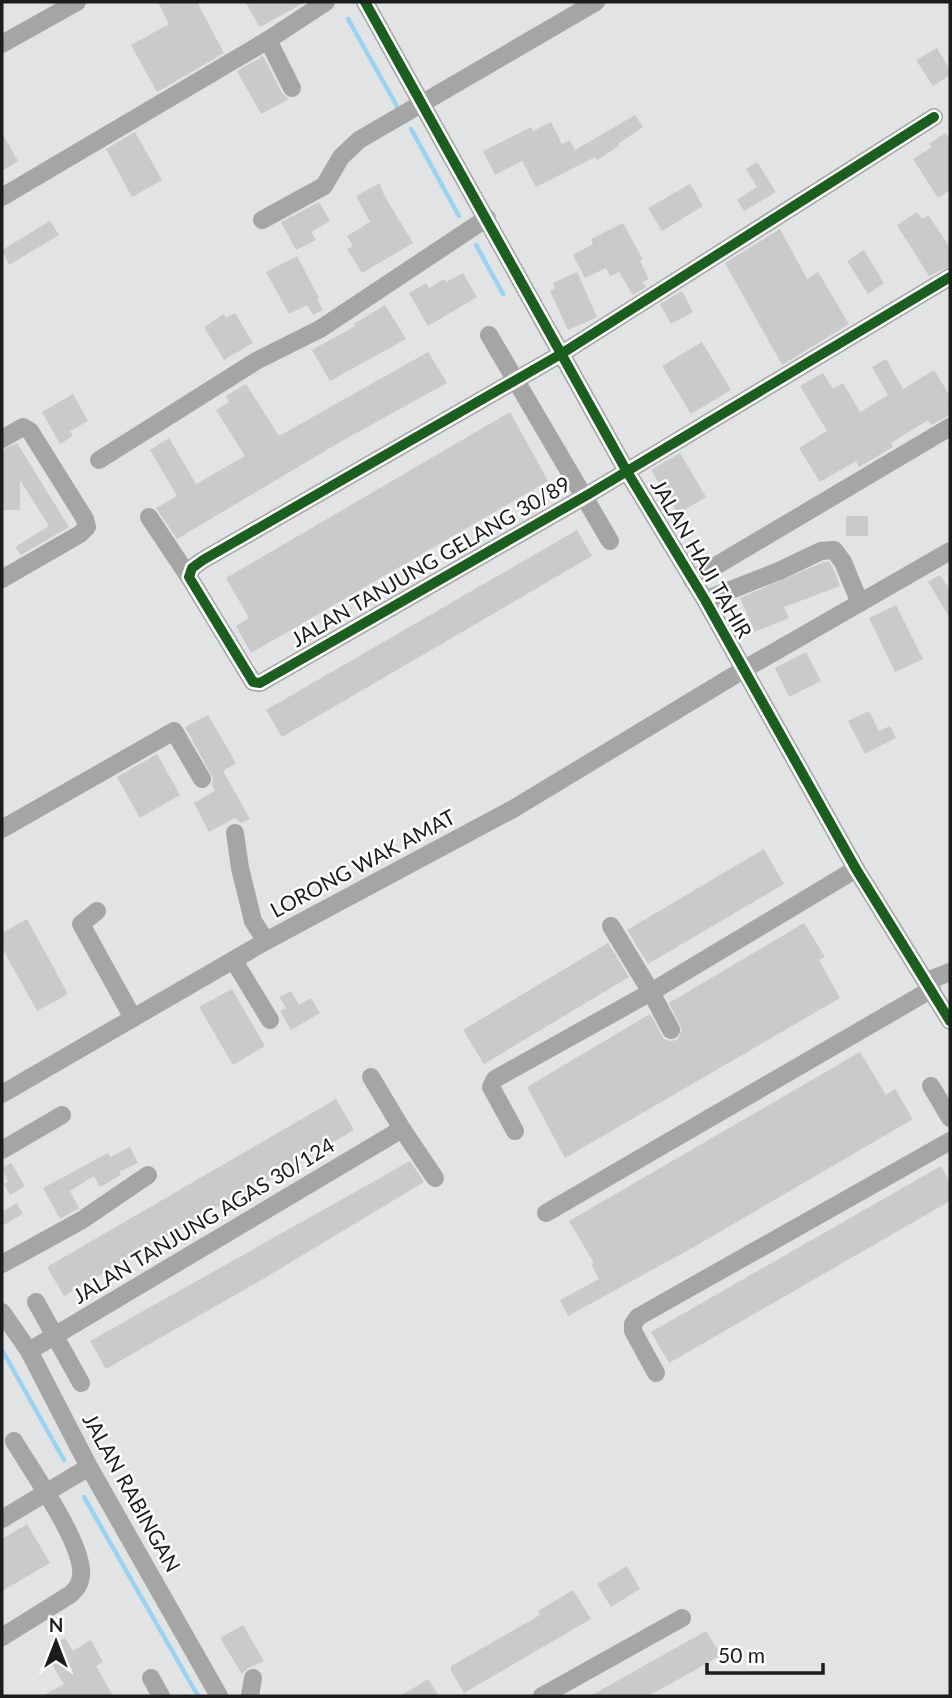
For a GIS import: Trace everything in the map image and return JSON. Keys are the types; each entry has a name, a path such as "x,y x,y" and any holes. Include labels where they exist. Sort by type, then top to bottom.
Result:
{"street":[{"path":"2,44 77,2"},
{"path":"2,197 268,40 326,2"},
{"name":"JALAN HAJI TAHIR","path":"365,2 626,470 705,600 856,869 950,1021"},
{"path":"262,220 324,186 341,157 359,140 596,2"},
{"path":"268,40 292,89"},
{"path":"188,577 192,568 203,560 561,354 934,117"},
{"path":"99,460 256,361 320,329 487,218"},
{"name":"JALAN TANJUNG GELANG 30/89","path":"188,577 253,682 260,683 584,496 950,277"},
{"path":"489,335 610,541"},
{"path":"2,439 23,427 30,430 85,519 87,527 80,534 2,579"},
{"path":"692,580 950,427"},
{"path":"149,517 188,577"},
{"path":"705,600 821,551 834,550 843,562 860,603"},
{"name":"LORONG WAK AMAT","path":"2,1094 266,941 513,809 743,670 950,551"},
{"path":"2,829 174,731 202,779"},
{"path":"235,833 240,868 253,921 266,941"},
{"path":"514,1131 491,1087 495,1079 651,992 856,869"},
{"path":"97,911 81,924 133,1018"},
{"path":"611,926 671,1030"},
{"path":"234,961 270,1020"},
{"path":"546,1213 950,972"},
{"path":"371,1077 435,1178"},
{"path":"931,1086 950,1118"},
{"path":"2,1150 62,1115"},
{"name":"JALAN TANJUNG AGAS 30/124","path":"29,1352 402,1129"},
{"path":"656,1373 633,1331 633,1324 638,1317 950,1141"},
{"path":"2,1264 82,1220 148,1175"},
{"path":"36,1303 81,1383"},
{"name":"JALAN RABINGAN","path":"2,1312 29,1352 89,1467 219,1696"},
{"path":"2,1637 72,1594 79,1586 81,1566 74,1541 14,1441"},
{"path":"2,1519 89,1467"},
{"path":"542,1696 682,1618"},
{"path":"151,1678 161,1696"},
{"path":"250,1696 253,1678"}],"building":[{"path":"158,2 197,2 224,53 157,92 131,45 169,24"},
{"path":"245,2 305,2 260,27"},
{"path":"937,48 950,70 950,75 933,86 916,60"},
{"path":"263,56 282,93 289,99 261,114 237,71"},
{"path":"635,115 643,127 618,144 619,146 597,160 595,157 536,187 522,161 495,175 483,151 531,127 533,131 551,122 562,144 570,140 575,150"},
{"path":"135,132 162,180 132,197 106,149"},
{"path":"2,133 18,161 2,171"},
{"path":"945,133 950,140 950,190 938,198 913,159 932,147 929,144"},
{"path":"757,162 776,192 744,211 737,200 757,187 746,169"},
{"path":"380,183 384,195 413,243 362,273 347,249 353,246 347,236 370,222 356,196"},
{"path":"690,184 703,206 662,231 648,208"},
{"path":"319,202 330,221 311,232 316,240 296,250 281,222"},
{"path":"917,212 922,219 928,215 950,247 950,266 929,276 897,225"},
{"path":"50,221 59,235 9,265 2,250"},
{"path":"623,223 643,260 640,261 649,279 643,282 646,287 633,295 619,272 610,276 606,268 585,278 573,255 593,244 591,239"},
{"path":"780,229 807,279 818,272 849,324 782,365 725,263"},
{"path":"864,250 884,283 868,294 847,261"},
{"path":"297,256 323,310 313,315 307,305 289,314 266,272"},
{"path":"577,272 597,317 568,330 550,291 555,289 553,283"},
{"path":"463,273 477,297 428,326 409,293 426,283 429,288 444,279 446,282"},
{"path":"682,291 693,312 671,324 660,304"},
{"path":"385,305 406,339 330,381 312,350 355,326 354,324"},
{"path":"235,313 253,343 224,360 204,327 224,314 226,318"},
{"path":"702,342 731,390 691,414 662,366"},
{"path":"428,352 447,383 340,442 177,539 156,508 177,496 150,450 169,438 196,484 245,456 216,410 229,402 226,396 246,384 279,436"},
{"path":"886,359 903,389 934,370 950,396 950,415 931,425 928,420 891,443 893,447 859,467 856,461 820,482 799,448 827,431 800,386 823,373 833,389 843,383 860,412 888,395 872,367"},
{"path":"73,394 88,421 70,431 73,436 60,444 42,412"},
{"path":"510,412 548,481 251,653 236,626 249,618 226,578"},
{"path":"17,443 69,527 21,555 15,547 49,526 20,480 20,510 2,510 2,450"},
{"path":"680,453 706,497 678,514 651,470"},
{"path":"846,516 868,516 868,536 846,536"},
{"path":"577,530 592,556 282,737 266,710"},
{"path":"829,562 833,568 840,586 784,607 789,618 755,632 740,598"},
{"path":"940,575 950,591 950,618 928,582"},
{"path":"896,605 923,659 895,672 869,618"},
{"path":"806,652 821,681 789,697 775,668"},
{"path":"869,711 879,731 890,726 896,738 865,754 848,721"},
{"path":"208,715 236,763 223,771 250,819 241,823 235,818 209,832 194,803 215,791 213,778 185,727"},
{"path":"157,754 180,795 140,818 117,777"},
{"path":"764,849 784,884 648,964 627,930"},
{"path":"27,919 68,994 37,1011 2,948 2,933"},
{"path":"804,923 825,957 819,960 840,998 565,1158 527,1087 650,1014 664,1039 677,1040 682,1030 669,1003"},
{"path":"608,943 629,977 484,1064 463,1030"},
{"path":"232,989 265,1046 233,1065 199,1007"},
{"path":"291,991 299,1005 311,998 320,1013 291,1030 280,1011 286,1008 279,997"},
{"path":"860,1052 886,1095 895,1089 913,1119 694,1247 568,1316 560,1300 599,1279 591,1264 594,1263 569,1221"},
{"path":"336,1099 354,1130 64,1296 47,1267"},
{"path":"130,1147 138,1163 119,1172 121,1175 100,1187 94,1176 70,1191 79,1208 60,1219 43,1188 108,1153 110,1157"},
{"path":"410,1161 424,1182 106,1369 90,1341"},
{"path":"11,1163 25,1186 10,1195 4,1184 8,1182 2,1168"},
{"path":"941,1166 950,1182 950,1201 669,1363 651,1332"},
{"path":"17,1203 23,1214 2,1226 2,1212"},
{"path":"27,1524 50,1563 2,1591 2,1539"},
{"path":"627,1566 640,1589 611,1607 597,1584"},
{"path":"573,1590 591,1619 464,1693 451,1671 451,1666 540,1615 538,1611"},
{"path":"243,1625 264,1661 248,1668 242,1674 220,1638"},
{"path":"706,1631 721,1655 690,1673 648,1696 590,1696"},
{"path":"65,1638 73,1651 91,1640 103,1662 96,1666 113,1696 42,1696 64,1684 51,1663 56,1661 48,1648"},
{"path":"428,1679 439,1696 399,1696 419,1685"}],"waterway":[{"path":"348,19 398,108"},
{"path":"411,129 459,216"},
{"path":"476,245 503,294"},
{"path":"2,1350 64,1460"},
{"path":"84,1497 198,1696"}],"cycle path":[{"path":"365,2 626,470 705,600 856,869 950,1021"},
{"path":"934,117 561,354 203,560 192,568 189,577 253,682 260,683 589,494 950,277"}]}
